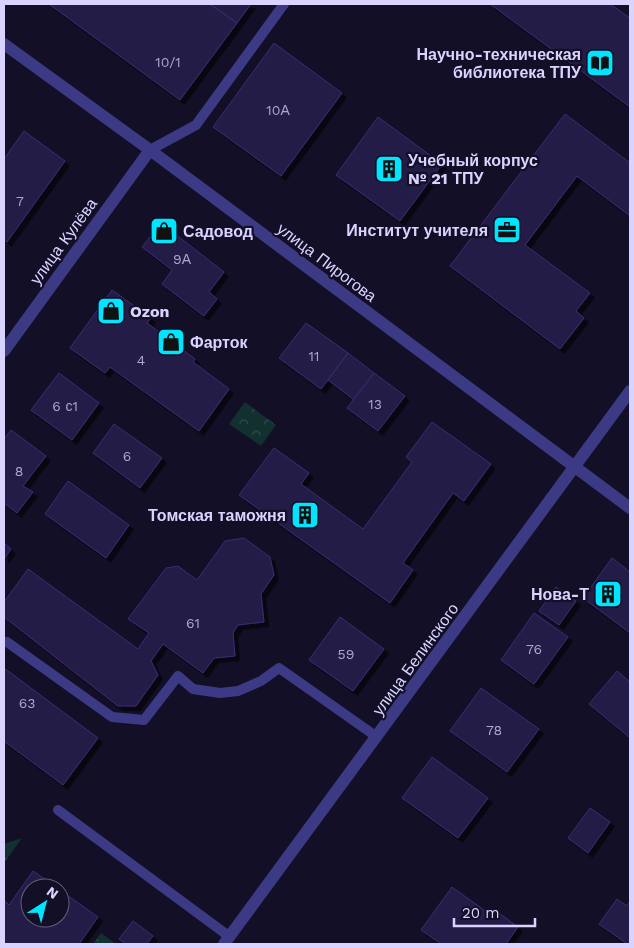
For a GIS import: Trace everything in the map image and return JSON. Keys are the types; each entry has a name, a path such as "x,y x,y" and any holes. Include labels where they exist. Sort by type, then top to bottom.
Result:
{"street":[{"name":"улица Пирогова","path":"4,44 150,150 630,508"},
{"name":"улица Кулёва","path":"4,351 150,150"},
{"name":"улица Белинского","path":"227,941 630,391"}],"lane":[{"path":"150,150 196,125 284,4"},
{"path":"7,642 112,717 144,720 178,676 193,689 220,693 238,691 261,681 279,668 377,737"},
{"path":"58,810 227,941"}],"green space":[{"path":"245,402 276,425 261,446 229,424"},
{"path":"22,838 4,863 4,844"},
{"path":"101,933 116,944 93,944"}],"building":[{"path":"49,4 210,4 237,23 180,100"},
{"path":"210,4 251,4 237,23"},
{"name":"Научно-техническая библиотека ТПУ","path":"490,4 610,4 630,18 630,107"},
{"path":"274,43 342,93 281,176 213,127"},
{"name":"Институт учителя","path":"565,114 630,163 630,216 577,176 525,245 590,293 576,311 584,318 560,349 450,266"},
{"name":"Учебный корпус № 21 ТПУ","path":"378,117 442,164 400,221 336,175"},
{"path":"24,131 65,161 7,242 4,240 4,159"},
{"path":"161,223 224,272 209,292 217,299 204,316 162,284 172,270 142,247"},
{"path":"112,290 151,318 147,323 195,359 193,362 229,389 199,431 110,367 105,373 70,348"},
{"path":"306,323 348,353 321,389 279,358"},
{"path":"348,353 374,373 354,400 328,380"},
{"path":"59,373 99,403 72,440 31,410"},
{"path":"374,373 405,396 378,431 347,408"},
{"name":"Томская таможня","path":"432,422 491,464 464,501 453,493 403,563 413,570 390,603 239,495 274,448 309,473 301,484 363,529 412,462 406,457"},
{"path":"114,424 162,458 140,488 93,453"},
{"path":"11,430 46,456 23,486 33,492 17,513 4,503 4,439"},
{"path":"68,481 129,525 106,558 45,514"},
{"path":"244,538 270,557 274,575 261,594 264,622 238,625 233,633 235,656 214,658 203,673 163,644 151,661 158,675 136,706 118,706 4,617 4,602 28,569 138,649 149,633 128,619 166,568 178,566 197,580 225,541"},
{"path":"4,543 11,549 4,559"},
{"name":"Нова-Т","path":"612,558 630,572 630,633 583,598"},
{"path":"556,587 576,601 559,625 539,611"},
{"path":"534,613 568,637 534,684 501,660"},
{"path":"340,617 384,649 353,691 309,660"},
{"path":"4,668 98,738 63,785 4,741"},
{"path":"617,671 630,682 629,737 589,704"},
{"path":"481,688 539,729 507,772 450,731"},
{"path":"432,757 488,798 458,838 402,798"},
{"path":"590,808 610,822 588,853 568,838"},
{"path":"33,871 43,878 28,878"},
{"path":"452,887 495,918 499,913 518,927 506,944 441,944 421,930"},
{"path":"20,889 20,928 70,928 70,897 98,917 79,944 4,944 4,900 9,905"},
{"path":"617,899 627,906 630,901 630,944 627,944 599,924"},
{"path":"133,921 153,936 147,944 126,944 119,939"}],"place":[{"name":"Научно-техническая библиотека ТПУ","path":"600,63"},
{"name":"Учебный корпус № 21 ТПУ","path":"389,169"},
{"name":"Институт учителя","path":"507,230"},
{"name":"Садовод","path":"164,231"},
{"name":"Ozon","path":"111,311"},
{"name":"Фарток","path":"171,342"},
{"name":"Томская таможня","path":"305,515"},
{"name":"Нова-Т","path":"608,594"}]}
